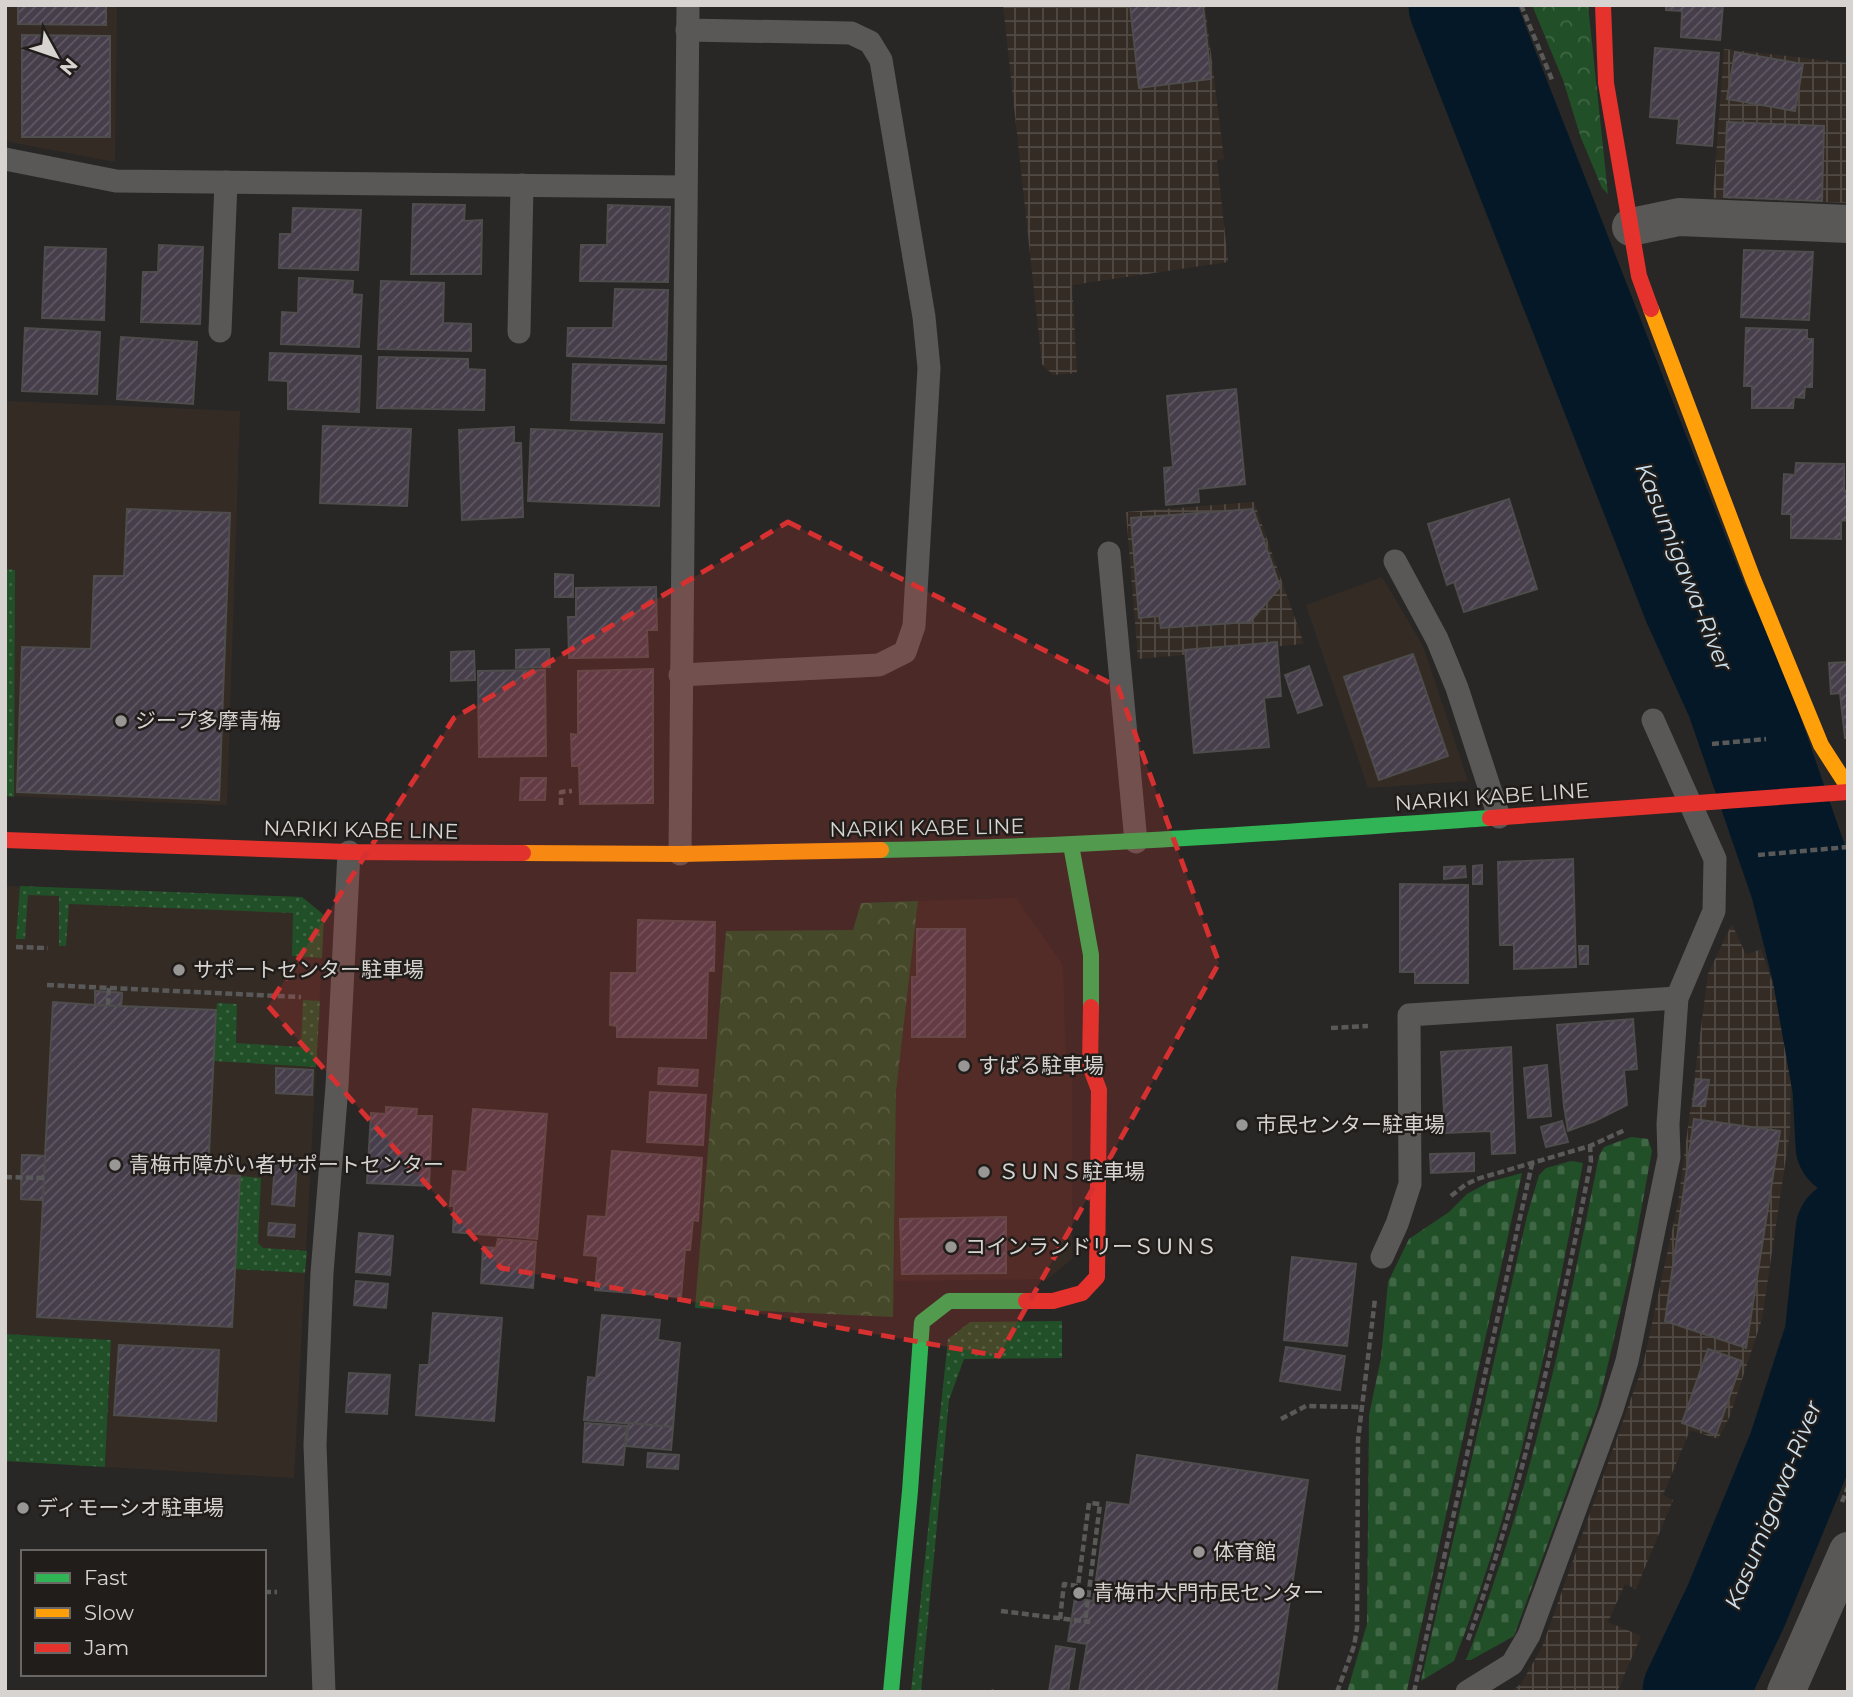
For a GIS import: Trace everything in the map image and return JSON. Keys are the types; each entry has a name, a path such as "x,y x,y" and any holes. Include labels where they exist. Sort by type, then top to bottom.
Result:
{"main road":[{"path":"1604,5 1606,83 1643,286 1743,554 1821,745 1848,790"},
{"name":"NARIKI KABE LINE","path":"5,840 349,852 680,854 1071,845 1689,804 1848,790"},
{"path":"891,1692 910,1491 922,1322 948,1301 1053,1301 1082,1293 1097,1277 1098,1090 1090,1066 1091,955 1071,845"}],"street":[{"path":"1631,227 1679,217 1848,225"},
{"path":"1786,1692 1848,1551"}],"lane":[{"path":"680,854 688,5"},
{"path":"680,675 879,665 905,652 914,626 929,368 924,317 881,60 870,42 851,33 687,30"},
{"path":"5,159 116,181 685,187"},
{"path":"220,331 226,182"},
{"path":"519,332 522,185"},
{"path":"1109,553 1136,842"},
{"path":"1395,561 1442,651 1457,688 1499,817"},
{"path":"1467,1692 1512,1664 1529,1635 1627,1361 1669,1157 1668,1124 1677,998 1714,911 1716,859 1653,720"},
{"path":"324,1692 315,1445 322,1273 342,998 349,852"},
{"path":"1382,1257 1397,1224 1410,1184 1409,1015 1677,998"}],"path":[{"path":"1704,745 1771,739"},
{"path":"1753,856 1848,847"},
{"path":"16,947 48,948"},
{"path":"47,985 342,998"},
{"path":"108,1005 109,988"},
{"path":"1331,1028 1360,1027"},
{"path":"1397,1224 1441,1204 1477,1179 1590,1146 1626,1130 1645,1125 1668,1124"},
{"path":"1471,1632 1515,1494 1559,1320 1591,1161 1590,1146"},
{"path":"1414,1692 1532,1164"},
{"path":"5,1177 44,1178"},
{"path":"1337,1692 1354,1646 1357,1628 1358,1440 1382,1257"},
{"path":"1281,1419 1306,1406 1361,1407"},
{"path":"1001,1611 1060,1619 1087,1622 1100,1504 1089,1503 1078,1586 1064,1584 1060,1619"}],"highlighted area":[{"path":"788,522 1118,687 1219,963 999,1356 501,1268 268,1006 454,718"}],"shaded area":[{"path":"5,5 117,5 115,162 5,141"},
{"path":"1003,5 1205,5 1224,159 1217,160 1228,262 1072,285 1077,373 1053,375 1042,364"},
{"path":"1724,49 1848,63 1848,203 1713,198"},
{"path":"5,401 240,411 227,805 5,796"},
{"path":"1254,502 1304,644 1138,659 1126,512"},
{"path":"1382,577 1423,646 1468,781 1368,788 1306,605"},
{"path":"5,886 302,897 324,915 294,1478 105,1467 111,1340 5,1334"},
{"path":"1016,898 1063,965 1066,1070 1072,1070 1072,1259 1048,1279 894,1281 896,1092 918,901"},
{"path":"1732,924 1746,955 1761,949 1786,1023 1791,1076 1790,1131 1762,1319 1730,1416 1718,1439 1690,1430 1663,1495 1673,1500 1636,1589 1625,1584 1608,1622 1641,1636 1617,1692 1510,1692 1521,1684 1542,1647 1643,1365 1678,1203 1708,974"}],"green space":[{"path":"1532,5 1588,5 1608,194 1602,188 1581,138 1563,80"},
{"path":"5,569 15,570 14,797 5,796"},
{"path":"20,886 302,897 324,915 322,958 292,956 293,913 69,904 66,946 59,946 59,896 28,895 25,939 16,939"},
{"path":"918,901 896,1092 893,1317 695,1308 726,931 853,930 861,903"},
{"path":"303,1000 320,1001 316,1067 213,1061 217,1003 237,1004 236,1043 301,1047"},
{"path":"1631,1137 1648,1139 1652,1151 1630,1271 1598,1406 1514,1636 1471,1660 1466,1660 1503,1555 1545,1407 1599,1156 1604,1147"},
{"path":"1571,1161 1583,1163 1545,1352 1514,1478 1476,1601 1454,1661 1421,1681 1527,1216 1539,1175 1546,1168"},
{"path":"1522,1173 1407,1690 1347,1692 1367,1624 1369,1415 1381,1358 1388,1282 1409,1239 1449,1212 1467,1194 1489,1182"},
{"path":"240,1176 261,1178 258,1243 263,1248 307,1251 305,1273 235,1269"},
{"path":"1062,1321 1062,1358 964,1359 949,1400 921,1692 911,1692 948,1339 970,1322"},
{"path":"5,1334 111,1340 105,1467 5,1461"}],"building":[{"path":"18,5 106,5 106,25 18,24"},
{"path":"1130,5 1203,5 1211,79 1139,88"},
{"path":"1666,5 1723,5 1720,40 1681,37 1682,11 1666,10"},
{"path":"22,35 110,36 110,137 22,137"},
{"path":"1655,48 1719,53 1712,146 1677,143 1679,119 1650,117"},
{"path":"1735,52 1803,64 1795,111 1727,99"},
{"path":"1727,122 1824,126 1822,201 1724,197"},
{"path":"413,204 465,205 464,221 482,220 481,274 411,274"},
{"path":"608,205 670,207 668,282 580,281 581,245 607,245"},
{"path":"293,208 361,210 358,270 279,268 280,234 292,234"},
{"path":"159,245 203,247 200,324 141,322 143,272 158,272"},
{"path":"45,247 106,249 104,320 42,318"},
{"path":"1744,250 1813,252 1809,320 1741,317"},
{"path":"299,278 353,281 352,294 362,295 359,347 281,344 282,312 298,313"},
{"path":"381,281 444,283 443,323 471,324 471,351 378,349"},
{"path":"615,289 668,290 666,360 567,356 568,328 613,328"},
{"path":"25,328 100,332 97,394 22,391"},
{"path":"1746,328 1807,330 1807,339 1813,339 1812,387 1805,387 1804,398 1794,397 1793,408 1752,408 1752,386 1744,386"},
{"path":"121,337 197,342 193,404 117,399"},
{"path":"270,353 361,356 359,412 288,409 288,381 269,380"},
{"path":"379,357 468,359 468,369 485,370 484,410 377,408"},
{"path":"573,364 666,366 664,423 571,420"},
{"path":"1236,389 1245,484 1198,489 1199,502 1166,505 1164,468 1173,467 1167,396"},
{"path":"323,426 411,429 407,506 320,503"},
{"path":"514,427 514,443 521,443 523,517 462,520 459,430"},
{"path":"531,429 662,434 659,506 528,501"},
{"path":"1796,463 1844,464 1848,520 1841,521 1841,539 1791,538 1791,514 1782,514 1784,474 1795,475"},
{"path":"1509,499 1537,589 1464,612 1454,582 1447,585 1428,524"},
{"name":"ジープ多摩青梅","path":"127,509 230,513 219,800 17,792 22,647 91,649 94,576 124,576"},
{"path":"1253,509 1280,587 1250,622 1161,628 1159,616 1139,618 1131,518"},
{"path":"555,574 573,575 573,597 555,597"},
{"path":"656,587 657,630 647,630 648,657 569,658 568,617 576,617 576,588"},
{"path":"1277,642 1281,696 1264,698 1269,747 1194,753 1185,650"},
{"path":"549,649 550,667 516,668 516,650"},
{"path":"474,651 475,680 451,681 451,652"},
{"path":"1413,654 1448,756 1379,780 1344,677"},
{"path":"1848,662 1848,738 1845,738 1840,693 1831,694 1829,663"},
{"path":"1309,666 1322,705 1298,713 1285,675"},
{"path":"653,669 653,803 580,804 579,766 572,766 571,734 578,735 578,671"},
{"path":"545,670 546,756 479,757 478,671"},
{"path":"521,778 546,778 545,800 520,800"},
{"path":"1573,859 1576,967 1514,969 1514,945 1500,945 1498,862"},
{"path":"1482,865 1482,884 1473,884 1473,866"},
{"path":"1465,866 1466,877 1444,879 1444,867"},
{"path":"1400,884 1468,885 1468,983 1415,983 1415,972 1400,972"},
{"path":"638,920 715,922 714,971 708,971 706,1038 617,1037 617,1026 610,1025 611,973 637,973"},
{"path":"917,929 965,929 965,1037 912,1037 912,977 917,977"},
{"path":"1579,946 1588,946 1588,964 1580,964"},
{"name":"青梅市障がい者サポートセンター","path":"95,991 122,993 121,1006 216,1010 208,1174 240,1176 232,1327 37,1317 43,1200 21,1199 22,1155 45,1156 53,1002 95,1005"},
{"path":"95,991 122,993 121,1006 95,1005"},
{"path":"1633,1019 1637,1069 1624,1070 1627,1105 1568,1131 1557,1025"},
{"path":"1511,1047 1515,1153 1492,1154 1491,1131 1445,1133 1441,1052"},
{"path":"1547,1065 1551,1116 1528,1118 1524,1068"},
{"path":"276,1068 313,1070 312,1095 276,1093"},
{"path":"659,1068 698,1070 697,1086 658,1084"},
{"path":"1696,1079 1709,1080 1705,1106 1693,1106"},
{"path":"650,1092 706,1095 703,1145 647,1142"},
{"path":"386,1107 417,1109 416,1116 432,1116 429,1186 367,1183 371,1113 386,1114"},
{"path":"473,1109 547,1114 537,1239 453,1232 454,1206 450,1206 453,1171 467,1172"},
{"path":"1694,1119 1780,1131 1746,1348 1665,1321"},
{"path":"1562,1121 1568,1142 1546,1147 1541,1127"},
{"path":"612,1151 702,1158 698,1221 693,1220 690,1250 685,1250 681,1297 595,1290 598,1256 584,1255 588,1216 606,1217"},
{"path":"1474,1153 1474,1171 1431,1173 1430,1154"},
{"path":"22,1155 45,1156 43,1200 21,1199"},
{"path":"275,1163 297,1164 294,1206 272,1204"},
{"path":"1006,1217 1006,1273 902,1274 900,1219"},
{"path":"269,1223 295,1225 294,1237 268,1235"},
{"path":"359,1233 393,1236 390,1275 356,1272"},
{"path":"498,1239 536,1242 533,1288 481,1283 483,1247 496,1248"},
{"path":"1292,1257 1356,1264 1347,1346 1284,1340"},
{"path":"356,1281 388,1284 386,1308 354,1305"},
{"path":"433,1313 502,1318 494,1421 416,1415 420,1365 429,1365"},
{"path":"602,1315 660,1320 658,1340 680,1343 673,1427 584,1420 588,1377 596,1378"},
{"path":"119,1345 219,1350 216,1421 114,1415"},
{"path":"1286,1347 1345,1356 1340,1390 1280,1381"},
{"path":"1708,1349 1742,1361 1716,1435 1682,1423"},
{"path":"349,1373 390,1375 387,1414 346,1412"},
{"path":"585,1423 627,1426 623,1465 583,1462"},
{"path":"629,1423 673,1427 671,1450 626,1446"},
{"path":"648,1453 679,1455 678,1469 647,1467"},
{"name":"体育館","path":"1137,1455 1308,1480 1276,1692 1079,1692 1087,1644 1068,1641 1075,1598 1093,1601 1107,1502 1130,1505"},
{"path":"1056,1646 1075,1649 1068,1692 1049,1692"}],"waterway":[{"name":"Kasumigawa-River","path":"1461,5 1695,602 1738,697 1802,882 1824,969 1845,1087 1848,1145"},
{"name":"Kasumigawa-River","path":"1695,1692 1736,1606 1800,1451 1837,1337 1848,1231"}],"traffic: fast":[{"path":"881,850 1109,842 1490,818"},
{"path":"1071,845 1091,955 1091,1007"},
{"path":"891,1692 910,1491 922,1322 949,1301 1026,1301"}],"traffic: slow":[{"path":"1651,309 1753,579 1821,745 1848,787"},
{"path":"523,853 680,854 881,850"}],"traffic: jam":[{"path":"1603,5 1606,83 1639,276 1651,309"},
{"path":"1490,818 1848,792"},
{"path":"5,840 349,852 523,853"},
{"path":"1026,1301 1053,1301 1082,1293 1097,1277 1099,1090 1090,1066 1091,1007"}],"place":[{"name":"ジープ多摩青梅","path":"121,721"},
{"name":"サポートセンター駐車場","path":"179,970"},
{"name":"すばる駐車場","path":"964,1066"},
{"name":"市民センター駐車場","path":"1242,1125"},
{"name":"青梅市障がい者サポートセンター","path":"115,1165"},
{"name":"ＳＵＮＳ駐車場","path":"984,1172"},
{"name":"コインランドリーＳＵＮＳ","path":"951,1247"},
{"name":"ディモーシオ駐車場","path":"23,1508"},
{"name":"体育館","path":"1199,1552"},
{"name":"青梅市大門市民センター","path":"1079,1593"}]}
